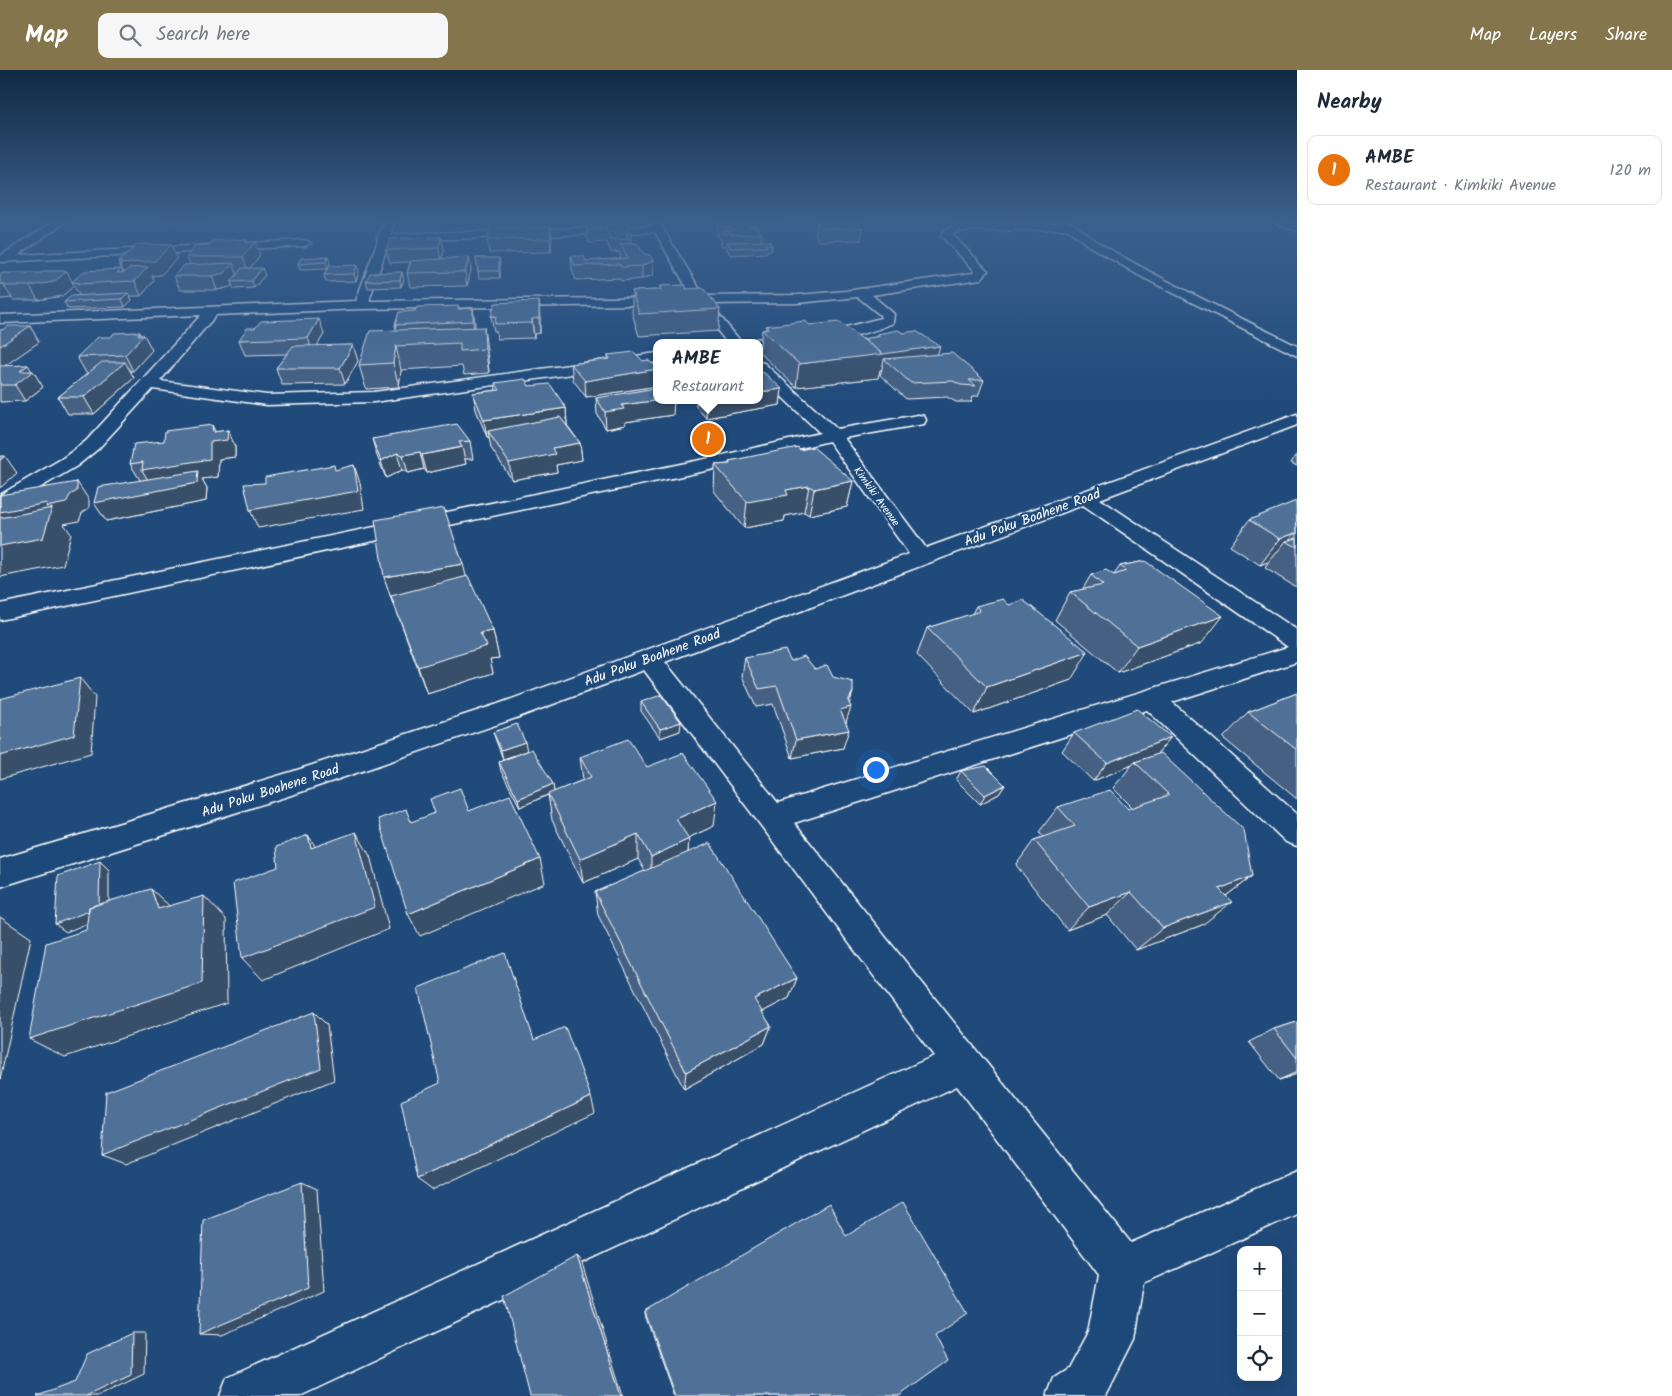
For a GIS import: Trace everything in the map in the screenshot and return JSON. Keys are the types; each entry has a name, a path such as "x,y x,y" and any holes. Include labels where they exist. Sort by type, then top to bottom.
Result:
{"street":[{"path":"361,305 368,282"},
{"path":"690,282 724,333 730,339"},
{"path":"0,319 361,305 813,298 940,282"},
{"path":"1161,282 1297,352"},
{"path":"763,342 877,326 888,320 887,314 862,294 878,290"},
{"path":"0,503 70,462 92,445 149,384 212,311"},
{"path":"149,384 250,398 335,400 374,397 653,358"},
{"name":"Kimkiki Avenue","path":"763,370 833,435 922,557"},
{"name":"Adu Poku Boahene Road","path":"0,873 291,784 507,711 1297,419"},
{"path":"0,612 710,464 833,435 918,420"},
{"path":"1086,498 1297,642"},
{"path":"772,818 1297,653"},
{"path":"648,658 1123,1269 1111,1339 1085,1386 1072,1396"},
{"path":"1151,698 1297,833"},
{"path":"245,1396 962,1063"},
{"path":"1123,1269 1297,1192"}],"building":[{"path":"0,282 54,282 30,286 4,286 6,284 0,284"},
{"path":"72,282 118,282 78,284"},
{"path":"686,285 686,289 703,288 720,309 639,314 632,291 661,290 660,286"},
{"path":"128,293 122,299 64,302 71,296"},
{"path":"539,301 539,318 532,319 532,323 495,324 496,316 491,316 495,303"},
{"path":"459,306 458,309 473,308 473,321 395,325 399,312 415,311 417,307"},
{"path":"319,319 308,338 239,340 247,328 255,328 261,321"},
{"path":"805,321 810,325 839,322 883,354 799,364 762,330 769,329 766,326"},
{"path":"8,326 30,326 0,346 0,330"},
{"path":"484,327 485,349 460,351 460,343 396,346 393,363 359,365 370,331"},
{"path":"898,330 903,333 916,331 940,346 883,354 863,339"},
{"path":"140,332 138,335 144,335 125,355 77,357 98,337 111,337 114,333"},
{"path":"353,345 340,368 276,368 293,346"},
{"path":"634,352 643,361 648,360 653,364 653,370 585,381 571,364 610,359 608,355"},
{"path":"952,353 984,380 969,380 976,386 961,385 953,381 911,383 884,359"},
{"path":"102,362 125,362 84,397 58,397"},
{"path":"28,365 20,371 33,371 15,385 0,385 0,366"},
{"path":"763,372 782,389 763,391"},
{"path":"525,379 529,386 550,384 566,408 484,420 473,393 500,390 495,383"},
{"path":"650,389 653,391 653,401 622,405 624,409 605,412 596,398"},
{"path":"560,417 580,443 552,448 555,454 509,463 488,431"},
{"path":"457,424 470,441 459,442 462,447 422,455 420,452 403,455 397,453 381,461 372,439"},
{"path":"212,425 213,432 228,430 227,440 210,442 210,459 142,470 143,462 130,464 134,444 164,441 165,431"},
{"path":"798,447 800,450 813,447 853,481 814,489 809,486 786,490 788,495 747,502 715,465 730,464 729,461"},
{"path":"334,465 335,470 354,465 358,491 250,510 244,484 265,483 265,477"},
{"path":"198,471 197,483 94,503 98,487"},
{"path":"77,482 77,491 70,495 66,503 46,507 47,503 0,512 0,495"},
{"path":"1296,501 1297,534 1295,533 1280,539 1249,520"},
{"path":"52,508 43,538 0,546 0,518"},
{"path":"444,508 463,564 384,577 375,520"},
{"path":"1297,538 1297,547 1286,541"},
{"path":"1145,561 1223,616 1137,646 1070,592 1103,585 1091,575 1106,570 1114,575 1126,571 1120,566"},
{"path":"468,576 493,631 480,633 487,646 418,667 391,596"},
{"path":"1003,599 1009,605 1023,600 1088,652 987,687 927,628 980,611 976,606"},
{"path":"785,650 791,661 804,656 815,669 827,665 833,677 853,682 853,692 848,701 851,707 840,710 849,730 796,740 777,686 759,689 745,658"},
{"path":"80,678 74,735 0,756 0,699"},
{"path":"1297,693 1297,750 1248,712"},
{"path":"661,695 681,722 660,729 641,702"},
{"path":"1137,709 1171,737 1107,763 1074,733"},
{"path":"517,724 525,742 501,750 493,732"},
{"path":"628,739 647,767 683,753 717,801 676,819 689,839 651,857 638,834 580,859 548,794 591,777 580,757"},
{"path":"532,749 553,784 518,799 499,762"},
{"path":"1161,753 1244,830 1252,876 1219,889 1232,902 1163,928 1131,892 1089,907 1034,840 1075,826 1058,807 1110,790 1128,809 1169,795 1135,762"},
{"path":"986,766 1005,785 985,795 961,771"},
{"path":"460,788 469,811 510,795 540,859 408,914 378,819 406,809 411,822 435,813 430,799"},
{"path":"356,832 375,907 242,958 233,883 278,867 276,847 308,835 311,848"},
{"path":"710,843 797,978 754,999 771,1026 686,1072 595,892"},
{"path":"100,861 99,904 89,907 89,911 55,924 58,876"},
{"path":"151,889 158,909 204,896 202,983 29,1039 46,943 86,930 89,907"},
{"path":"505,953 534,1040 565,1027 591,1097 417,1179 401,1101 440,1083 418,988"},
{"path":"314,1012 321,1068 102,1155 106,1092"},
{"path":"1297,1022 1297,1058 1274,1029"},
{"path":"302,1182 308,1288 199,1334 203,1220"},
{"path":"903,1202 968,1313 935,1336 948,1361 899,1396 675,1396 645,1312 829,1204 846,1236"},
{"path":"577,1256 621,1396 530,1396 504,1296"},
{"path":"132,1333 131,1375 86,1396 37,1396 75,1382 87,1354"}],"place":[{"name":"AMBE","path":"708,439"}]}
